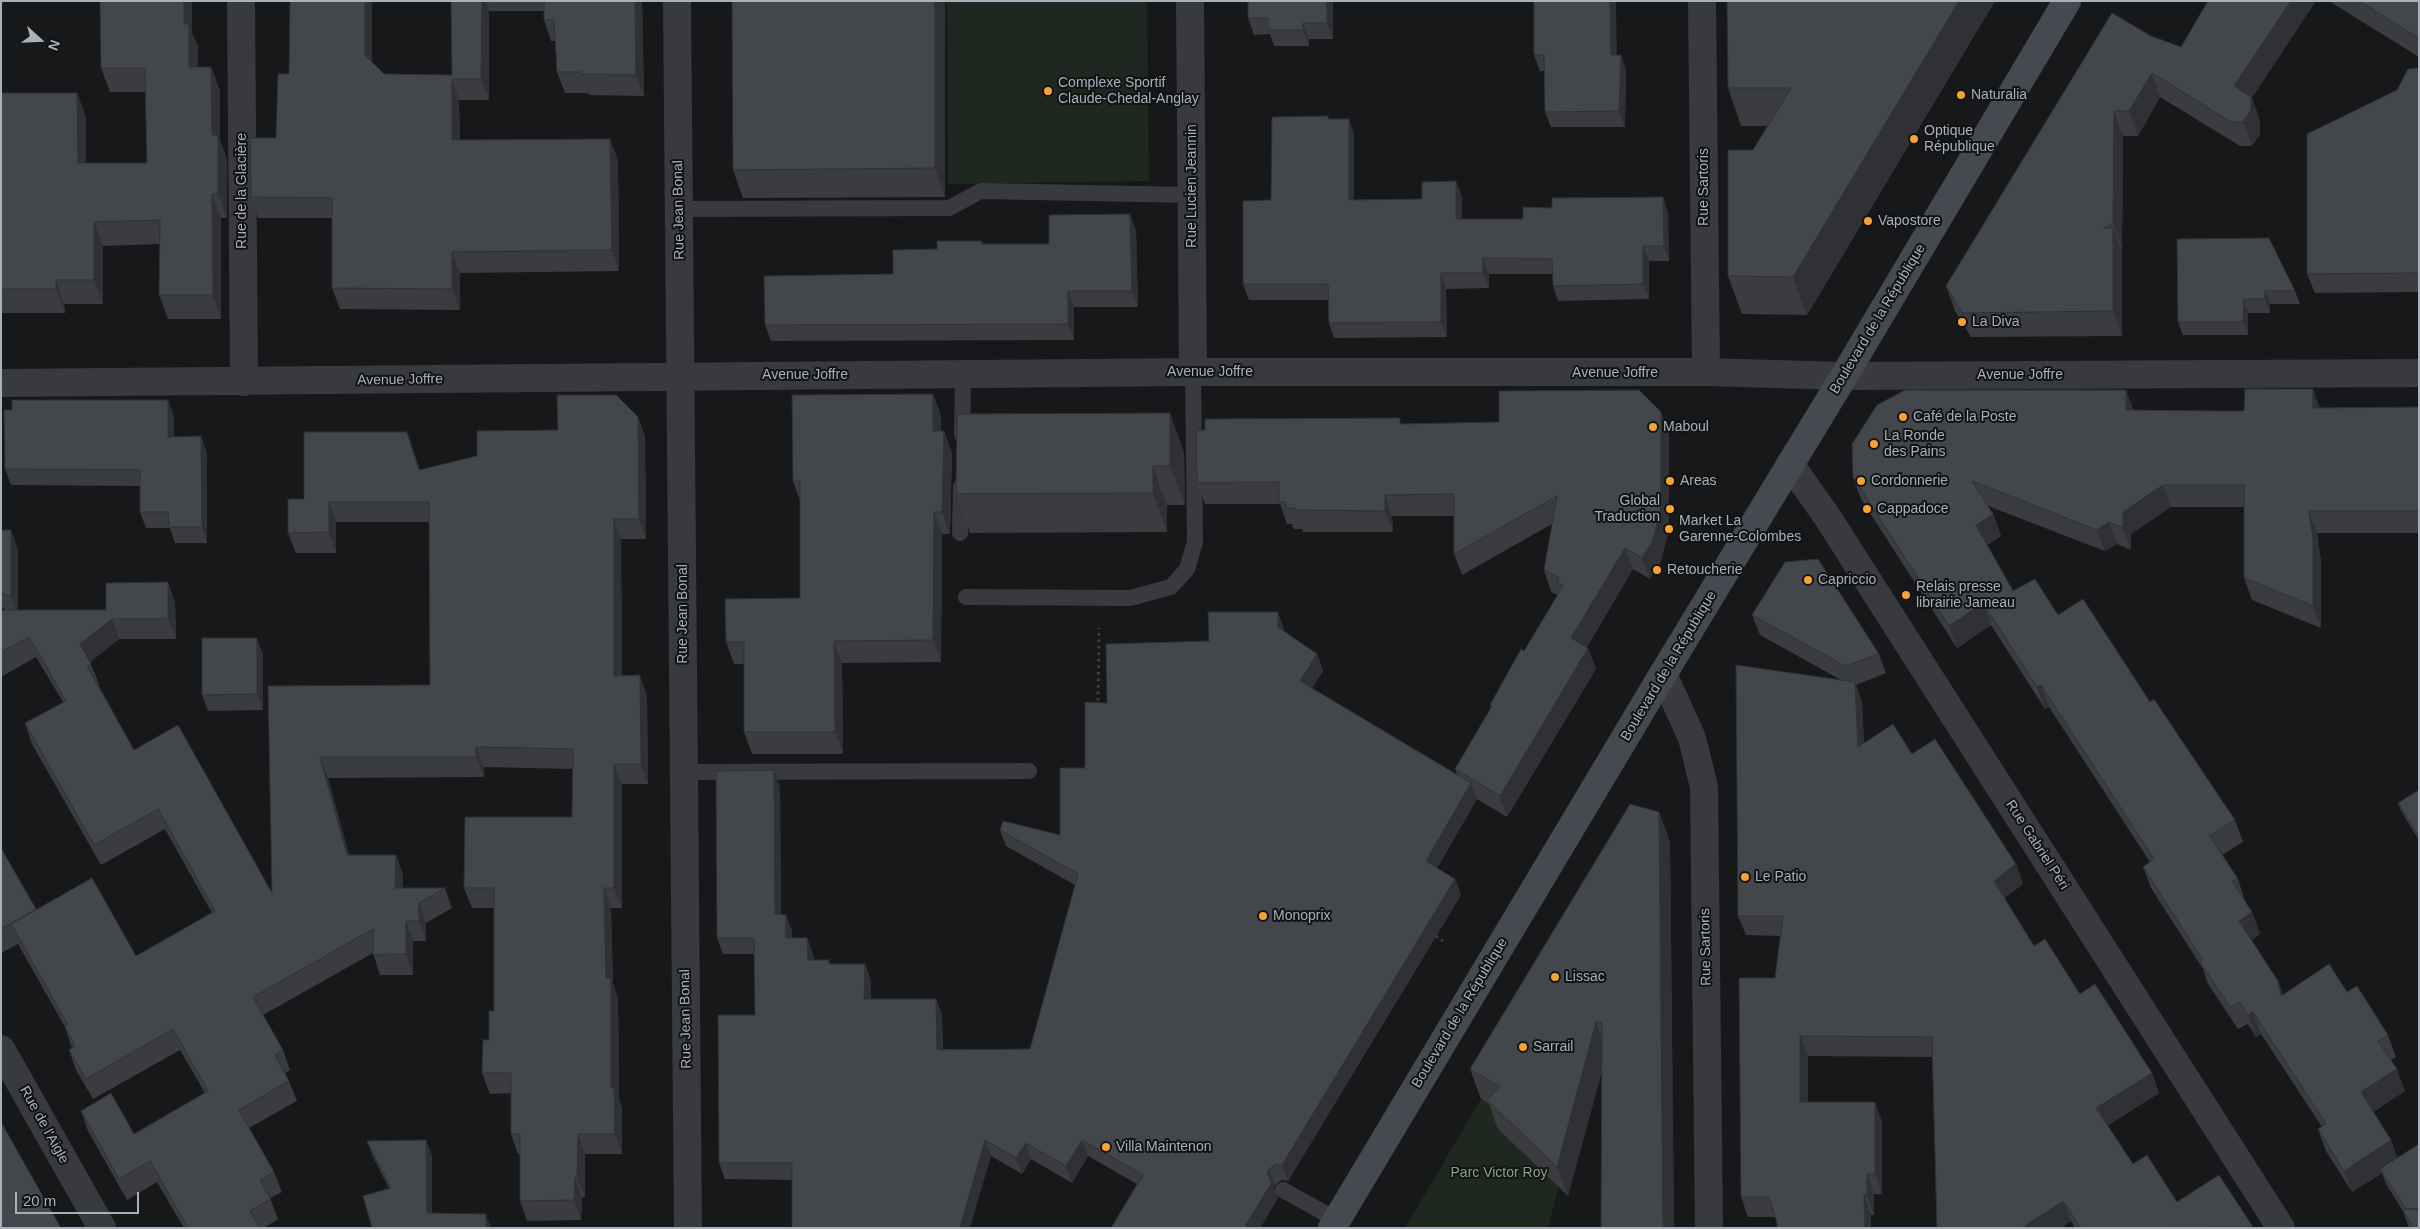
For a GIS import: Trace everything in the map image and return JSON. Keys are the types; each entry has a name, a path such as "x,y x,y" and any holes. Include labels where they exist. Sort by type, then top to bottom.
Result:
{"main road":[{"name":"Boulevard de la République","path":"1334,1224 1663,674 1844,376 2067,1"}],"street":[{"name":"Rue de la Glacière","path":"241,1 244,382"},
{"name":"Rue Jean Bonal","path":"677,1 688,1228"},
{"name":"Rue Lucien Jeannin","path":"1190,1 1193,372"},
{"name":"Rue Sartoris","path":"1702,1 1706,372"},
{"name":"Avenue Joffre","path":"1,383 1193,372 1706,372 1844,376 2419,373"},
{"name":"Rue Gabriel Péri","path":"1790,464 1828,518 2281,1228"},
{"name":"Rue Sartoris","path":"1663,674 1692,738 1704,787 1709,1228"},
{"name":"Rue de l'Aigle","path":"1,1049 102,1228"}],"lane":[{"path":"679,209 949,208 981,191 1192,195"},
{"path":"966,596 1130,598 1171,587 1187,569 1195,542 1193,372"},
{"path":"961,454 963,374"},
{"path":"960,533 961,474"},
{"path":"684,772 1029,771"},
{"path":"1283,1190 1334,1224"}],"path":[{"path":"1098,709 1099,597"},
{"path":"1436,936 1443,940"}],"green space":[{"name":"Complexe Sportif Claude-Chedal-Anglay","path":"947,1 1147,1 1149,181 948,184"},
{"name":"Parc Victor Roy","path":"1481,1099 1568,1152 1548,1228 1405,1228"}],"building":[{"path":"100,1 184,1 184,24 189,24 189,67 211,67 212,135 218,135 218,194 212,194 213,295 159,295 160,220 94,222 94,280 56,280 56,289 1,289 1,93 77,93 78,163 147,163 145,68 101,68"},
{"path":"290,1 365,1 365,55 384,74 452,75 451,1 482,1 481,79 452,79 452,140 610,139 612,250 452,252 452,289 332,288 332,198 251,197 250,138 276,138 278,74 289,74"},
{"path":"544,1 635,1 636,75 557,72 554,20 544,20"},
{"path":"732,1 935,1 935,168 733,170"},
{"path":"1248,1 1327,1 1327,23 1303,23 1303,30 1268,30 1268,18 1248,18"},
{"path":"1534,1 1610,1 1611,55 1621,55 1619,111 1545,112 1544,55 1534,55"},
{"path":"1727,1 1959,1 1793,277 1728,276 1728,150 1753,150 1791,88 1728,88"},
{"path":"2208,1 2291,1 2234,86 2251,97 2251,110 2243,122 2231,122 2152,73 2129,111 2114,111 2113,223 2103,228 2113,228 2113,311 1962,313 1946,286 2112,13 2151,36 2181,47"},
{"path":"2359,1 2419,1 2419,38"},
{"path":"2419,68 2419,273 2307,274 2307,134 2397,90 2408,69"},
{"path":"1328,116 1328,119 1349,119 1349,200 1422,199 1422,182 1456,181 1456,219 1523,219 1523,207 1552,208 1552,198 1663,197 1664,246 1643,246 1643,284 1553,286 1552,259 1483,258 1483,273 1441,273 1441,322 1329,323 1328,284 1243,284 1243,201 1271,200 1272,117"},
{"path":"1130,214 1132,291 1068,291 1068,324 765,325 764,276 893,274 893,250 937,249 937,241 982,241 981,244 1049,244 1049,215"},
{"path":"2269,238 2295,291 2265,291 2265,299 2244,299 2243,322 2178,322 2177,239"},
{"path":"2245,389 2313,389 2313,408 2419,407 2419,511 2309,511 2313,540 2313,606 2244,578 2244,485 2163,485 2123,512 2123,528 2109,522 2097,530 1972,481 1993,514 1976,525 2013,591 2035,579 2058,615 2083,599 2150,702 2154,699 2235,820 2210,836 2238,879 2232,881 2252,912 2239,921 2278,981 2281,996 2329,964 2347,992 2357,986 2388,1035 2378,1041 2397,1069 2361,1092 2391,1140 2344,1171 2318,1129 2326,1124 2253,1012 2248,1015 2240,1002 2230,1007 2200,962 2203,960 2143,867 2154,859 2041,685 2037,687 1983,603 1949,626 1853,477 1852,444 1877,405 1905,390 2126,390 2126,410 2244,411"},
{"path":"1639,390 1661,412 1661,507 1653,540 1642,558 1625,548 1571,638 1588,648 1500,796 1455,769 1492,706 1490,705 1521,649 1524,651 1563,586 1557,583 1560,578 1544,570 1557,496 1454,554 1454,494 1385,495 1385,511 1295,510 1296,508 1286,508 1286,502 1279,502 1279,482 1197,483 1196,430 1205,430 1205,419 1400,418 1400,424 1499,422 1499,391"},
{"path":"933,394 933,431 944,431 942,512 934,512 933,640 834,641 835,732 744,732 744,642 726,642 725,599 800,598 800,481 793,481 792,395"},
{"path":"557,395 616,395 638,417 639,519 614,519 614,676 640,675 641,764 614,764 614,888 604,888 606,978 611,978 611,1088 614,1088 615,1134 578,1134 577,1177 575,1177 574,1200 520,1201 520,1134 511,1134 511,1073 482,1073 483,1040 489,1040 489,1011 494,1011 494,888 464,888 465,817 572,817 573,749 476,747 476,757 320,757 347,855 396,855 395,888 445,888 419,903 419,921 406,921 406,954 373,955 373,929 253,997 283,1050 275,1055 289,1081 239,1110 274,1172 260,1180 271,1199 250,1211 258,1228 188,1228 150,1161 119,1179 81,1111 111,1093 134,1134 208,1091 173,1029 86,1079 69,1050 75,1046 65,1027 68,1025 11,924 92,878 136,956 215,911 158,809 94,845 25,723 66,701 29,637 1,652 1,610 106,610 106,583 168,582 168,619 112,619 80,644 91,664 87,666 134,750 178,725 272,893 268,686 430,685 429,502 329,502 329,532 288,533 288,499 304,499 304,432 407,432 419,470 477,456 477,431 558,430"},
{"path":"12,400 168,400 168,437 201,436 202,527 169,527 168,512 140,512 140,470 5,469 4,410 12,410"},
{"path":"1170,413 1170,466 1153,466 1153,493 956,494 957,414"},
{"path":"1,530 11,530 11,597 1,592"},
{"path":"1818,559 1879,654 1845,666 1752,615 1785,562"},
{"path":"1208,612 1278,612 1278,627 1317,654 1300,681 1471,783 1426,861 1455,879 1282,1165 1276,1164 1269,1169 1267,1174 1272,1182 1244,1228 1111,1228 1143,1175 1082,1140 1066,1166 1026,1143 1016,1158 985,1140 960,1228 792,1228 792,1163 719,1163 718,1015 755,1015 754,938 717,938 716,771 774,770 775,914 786,915 786,938 807,938 808,960 829,960 829,964 865,964 864,999 936,999 937,1050 1030,1049 1078,874 1000,830 1003,821 1060,835 1060,768 1085,768 1085,702 1107,703 1106,644 1209,641"},
{"path":"202,638 257,638 257,694 202,695"},
{"path":"1736,665 1855,682 1858,747 1893,724 1912,754 1935,739 2016,864 1994,881 2034,946 2045,939 2080,994 2095,984 2152,1073 2096,1108 2133,1164 2147,1155 2177,1202 2219,1175 2253,1227 2081,1228 2063,1201 2022,1228 1937,1228 1932,1037 1800,1036 1800,1102 1875,1102 1875,1174 1867,1174 1867,1195 1864,1195 1865,1228 1777,1228 1769,1197 1741,1197 1739,978 1775,978 1783,916 1738,916"},
{"path":"2419,790 2419,836 2398,803"},
{"path":"1630,804 1659,812 1663,1228 1601,1228 1602,1022 1596,1022 1557,1167 1487,1100 1500,1087 1470,1069"},
{"path":"1,848 36,909 1,929"},
{"path":"1,1122 61,1228 1,1228"},
{"path":"426,1140 427,1213 486,1214 486,1228 372,1228 363,1196 391,1188 367,1141"},
{"path":"2419,1144 2419,1209 2406,1209 2380,1169"},
{"path":"2402,1209 2419,1209 2419,1228 2414,1228"}],"place":[{"name":"Complexe Sportif Claude-Chedal-Anglay","path":"1048,91"},
{"name":"Naturalia","path":"1961,95"},
{"name":"Optique République","path":"1914,139"},
{"name":"Vapostore","path":"1868,221"},
{"name":"La Diva","path":"1962,322"},
{"name":"Café de la Poste","path":"1903,417"},
{"name":"Maboul","path":"1653,427"},
{"name":"La Ronde des Pains","path":"1874,444"},
{"name":"Areas","path":"1670,481"},
{"name":"Cordonnerie","path":"1861,481"},
{"name":"Global Traduction","path":"1670,509"},
{"name":"Cappadoce","path":"1867,509"},
{"name":"Market La Garenne-Colombes","path":"1669,529"},
{"name":"Retoucherie","path":"1657,570"},
{"name":"Capriccio","path":"1808,580"},
{"name":"Relais presse librairie Jameau","path":"1906,595"},
{"name":"Le Patio","path":"1745,877"},
{"name":"Monoprix","path":"1263,916"},
{"name":"Lissac","path":"1555,977"},
{"name":"Sarrail","path":"1523,1047"},
{"name":"Villa Maintenon","path":"1106,1147"}]}
